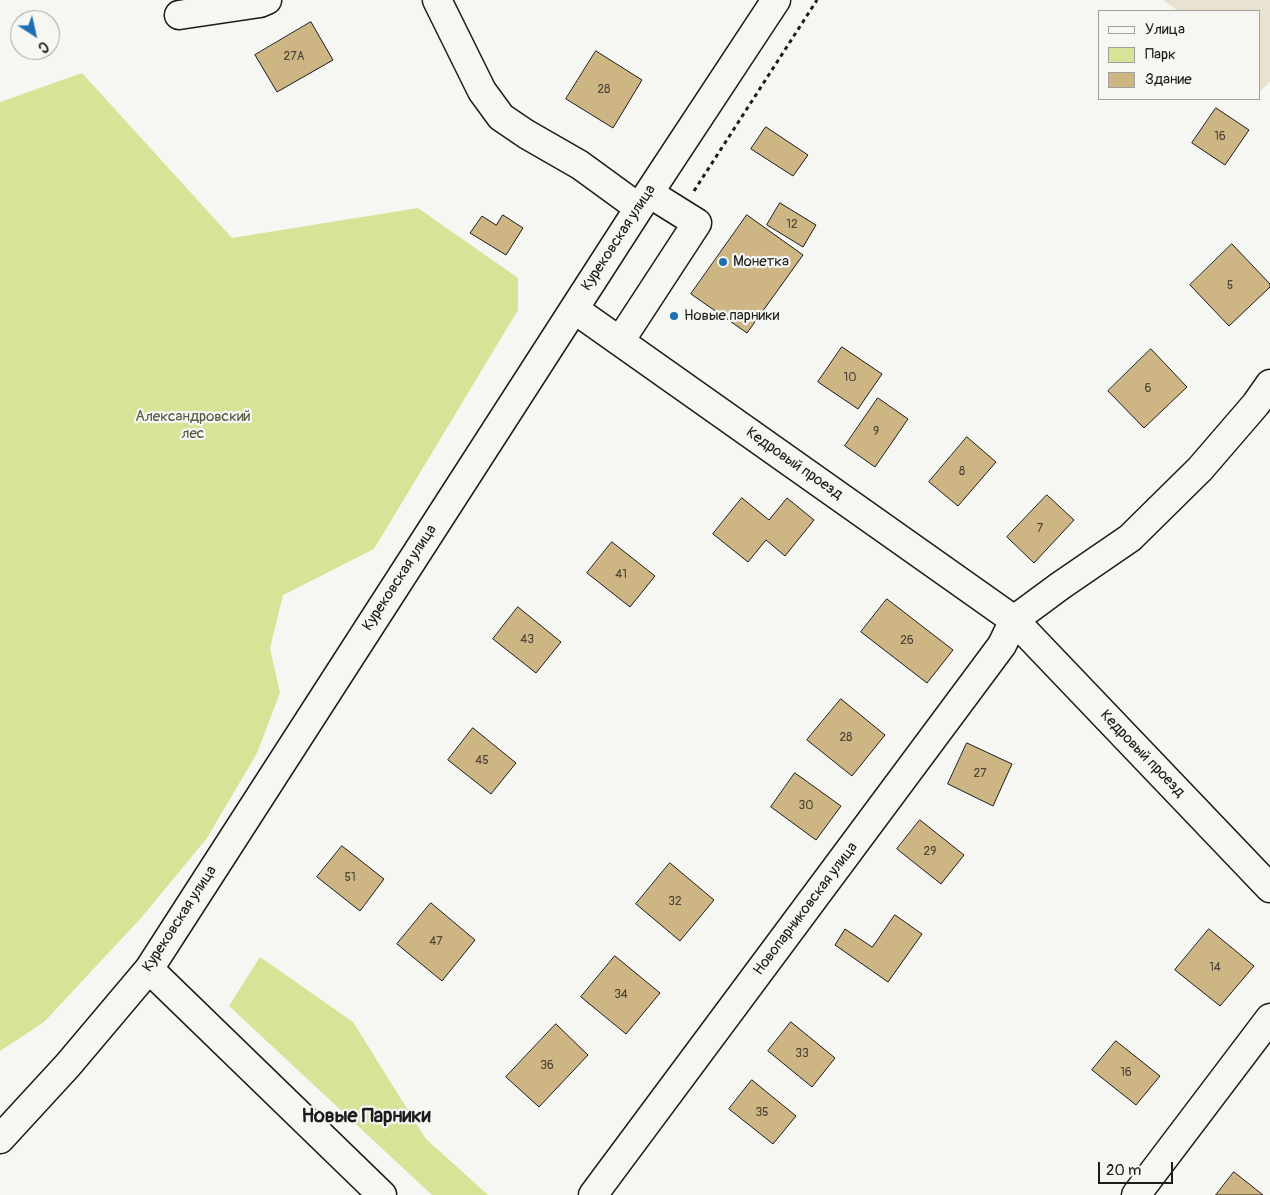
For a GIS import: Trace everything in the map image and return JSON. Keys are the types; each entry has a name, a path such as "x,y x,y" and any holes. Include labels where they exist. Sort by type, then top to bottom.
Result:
{"street":[{"path":"179,15 260,3 267,0"},
{"path":"438,0 482,91 501,117 526,134 644,200 680,212 697,223 620,341"},
{"name":"Курековская улица","path":"0,1138 68,1065 148,968 644,200 776,0"},
{"name":"Кедровый проезд","path":"574,309 1014,620 1270,888"},
{"path":"1014,620 1130,538 1200,469 1256,404 1270,384"},
{"name":"Новопарниковская улица","path":"593,1195 1002,645 1014,620"},
{"path":"148,968 382,1195"},
{"path":"1136,1195 1270,1018"}],"path":[{"path":"680,212 817,0"}],"shaded area":[{"path":"1163,0 1270,0 1270,81 1260,90 1260,10 1177,10"}],"green space":[{"name":"Александровский лес","path":"82,73 232,238 418,208 518,278 518,310 374,549 283,595 270,648 280,693 257,753 207,838 141,918 44,1022 0,1051 0,102"},
{"path":"260,957 353,1022 426,1139 488,1195 432,1195 229,1006"}],"building":[{"path":"311,22 333,60 277,92 255,55"},
{"path":"596,51 642,80 613,128 566,99"},
{"path":"1216,108 1249,130 1225,165 1192,143"},
{"path":"766,127 808,155 793,176 751,149"},
{"path":"780,203 816,225 803,247 767,225"},
{"path":"503,215 523,228 506,255 470,233 482,216 496,225"},
{"path":"747,215 803,255 747,333 691,294"},
{"path":"1232,244 1270,284 1270,287 1229,326 1190,285"},
{"path":"842,347 882,374 858,409 818,382"},
{"path":"1151,349 1187,387 1144,428 1108,391"},
{"path":"878,398 908,419 875,467 845,446"},
{"path":"967,437 996,462 958,506 929,482"},
{"path":"1047,495 1074,520 1034,563 1007,537"},
{"path":"742,498 769,520 787,498 814,520 785,556 766,540 748,562 713,534"},
{"path":"612,542 655,576 630,607 587,573"},
{"path":"887,599 953,650 927,683 861,632"},
{"path":"518,607 561,642 536,673 493,639"},
{"path":"841,699 885,735 852,776 807,740"},
{"path":"473,728 516,763 491,794 448,760"},
{"path":"967,743 1012,764 993,806 948,784"},
{"path":"795,773 841,806 816,840 771,807"},
{"path":"920,820 964,855 941,884 897,849"},
{"path":"342,846 384,879 360,911 317,877"},
{"path":"670,863 714,900 680,941 636,904"},
{"path":"431,903 475,940 442,981 397,944"},
{"path":"895,915 922,934 888,982 835,945 845,929 872,947"},
{"path":"1209,929 1254,966 1220,1006 1175,970"},
{"path":"615,956 660,993 626,1034 581,997"},
{"path":"791,1022 835,1058 812,1087 768,1051"},
{"path":"556,1024 588,1055 539,1107 506,1077"},
{"path":"1116,1041 1160,1076 1136,1105 1092,1070"},
{"path":"752,1080 796,1116 773,1144 729,1109"},
{"path":"1234,1172 1263,1195 1216,1195"}],"place":[{"name":"Монетка","path":"723,262"},
{"name":"Новые парники","path":"674,316"}],"district":[{"name":"Новые Парники","path":"366,1117"}]}
